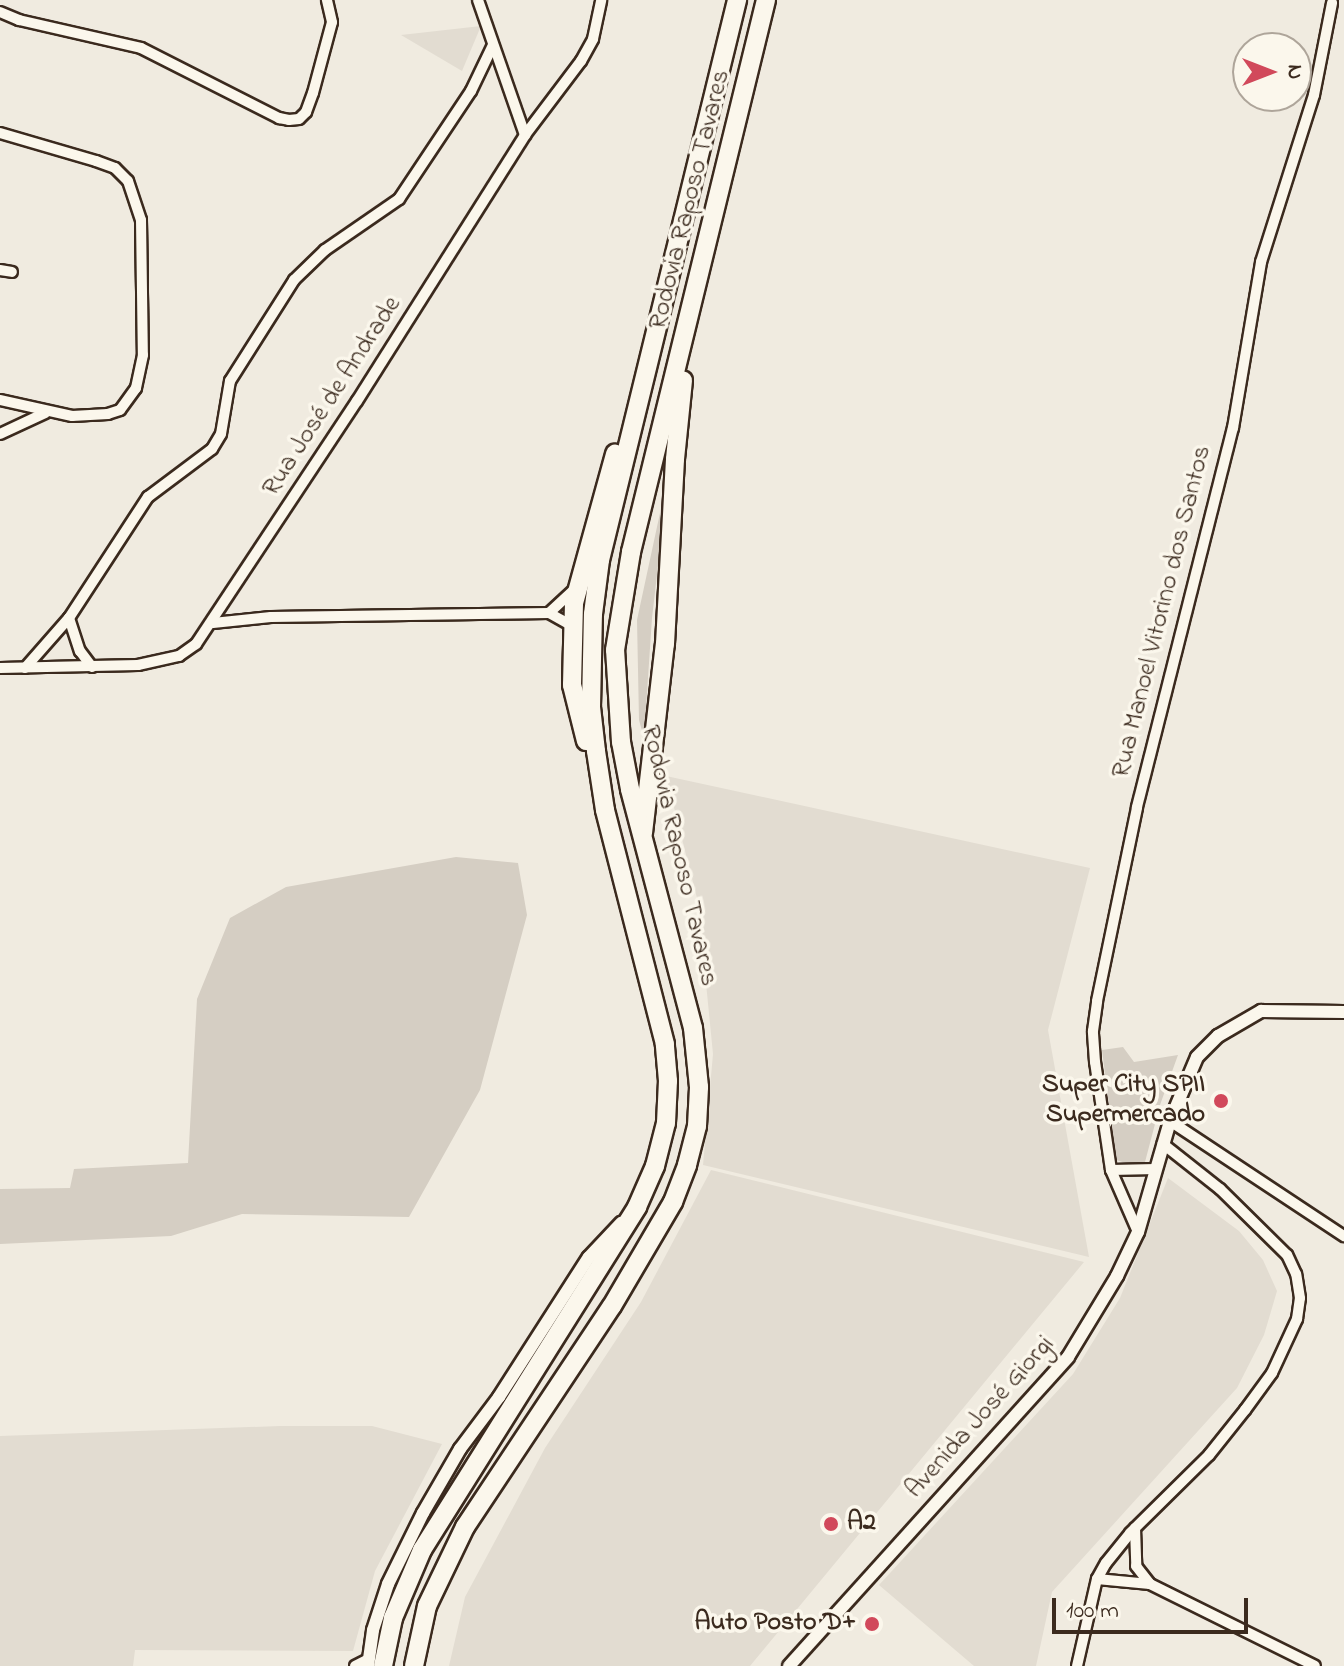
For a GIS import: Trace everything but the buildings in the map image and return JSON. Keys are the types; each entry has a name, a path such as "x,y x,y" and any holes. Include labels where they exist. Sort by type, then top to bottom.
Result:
{"highway":[{"name":"Rodovia Raposo Tavares","path":"373,1664 422,1550 637,1207 655,1166 666,1123 667,1069 656,1003 605,810 591,707 593,614 600,560 737,0"},
{"name":"Rodovia Raposo Tavares","path":"414,1666 427,1606 465,1527 612,1306 673,1202 697,1126 699,1087 693,1028 642,839 621,742 615,650 631,552 766,0"},
{"path":"642,839 665,644 675,459 688,322"},
{"path":"605,810 572,685 572,626 579,583 612,460 642,384"}],"street":[{"path":"0,12 19,20 141,48 279,118 289,120 299,119 306,112 332,22 327,0"},
{"path":"478,0 525,135"},
{"name":"Rua José de Andrade","path":"0,668 138,665 179,656 196,644 213,623 525,135 581,61 593,39 601,0"},
{"name":"Rua Manoel Vitorino dos Santos","path":"1138,1232 1111,1170 1095,1062 1093,1031 1097,1001 1137,807 1233,428 1261,262 1314,95 1332,3"},
{"path":"25,668 69,618 148,497 212,449 221,434 230,381 294,280 325,250 399,199 471,91 493,45"},
{"path":"0,133 115,168 128,181 137,198 141,220 143,355 136,388 120,410 108,414 72,416 45,413 0,400"},
{"path":"0,434 45,413"},
{"path":"549,613 567,599 579,583"},
{"path":"213,623 271,617 549,613 572,626"},
{"path":"69,618 80,651 92,667"},
{"name":"Avenida José Giorgi","path":"791,1665 1068,1357 1117,1276 1138,1232 1170,1121 1197,1057 1218,1036 1261,1011 1344,1012"},
{"path":"1170,1121 1203,1139 1255,1179 1344,1236"},
{"path":"1077,1666 1097,1579 1135,1528 1209,1455 1272,1373 1297,1319 1300,1298 1296,1274 1287,1255 1220,1189 1163,1144"},
{"path":"1111,1170 1156,1169"},
{"path":"1135,1528 1136,1566 1150,1584"},
{"path":"1097,1579 1150,1584 1315,1666"},
{"path":"355,1666 373,1664"}],"shaded area":[{"path":"481,26 462,71 401,35"},
{"path":"669,471 652,618 644,738 639,720 637,620"},
{"path":"666,776 1090,868 1048,1030 1089,1257 703,1165 713,1054 698,902"},
{"path":"456,857 518,863 527,915 480,1090 409,1217 242,1214 171,1236 0,1244 0,1189 70,1188 74,1169 188,1163 197,999 230,918 286,887"},
{"path":"1123,1047 1134,1062 1178,1055 1160,1105 1145,1162 1139,1167 1116,1160 1102,1050"},
{"path":"711,1170 1084,1262 750,1666 449,1666 465,1597 545,1448 641,1302"},
{"path":"1168,1178 1239,1231 1263,1260 1277,1291 1264,1335 1237,1388 1052,1592 1036,1666 974,1666 879,1585 1073,1374 1120,1298"},
{"path":"280,1426 372,1426 442,1444 375,1571 353,1651 135,1650 133,1666 0,1666 0,1436"}],"place":[{"name":"Super City SPII Supermercado","path":"1221,1101"},
{"name":"A2","path":"831,1524"},
{"name":"Auto Posto D+","path":"872,1624"}]}
